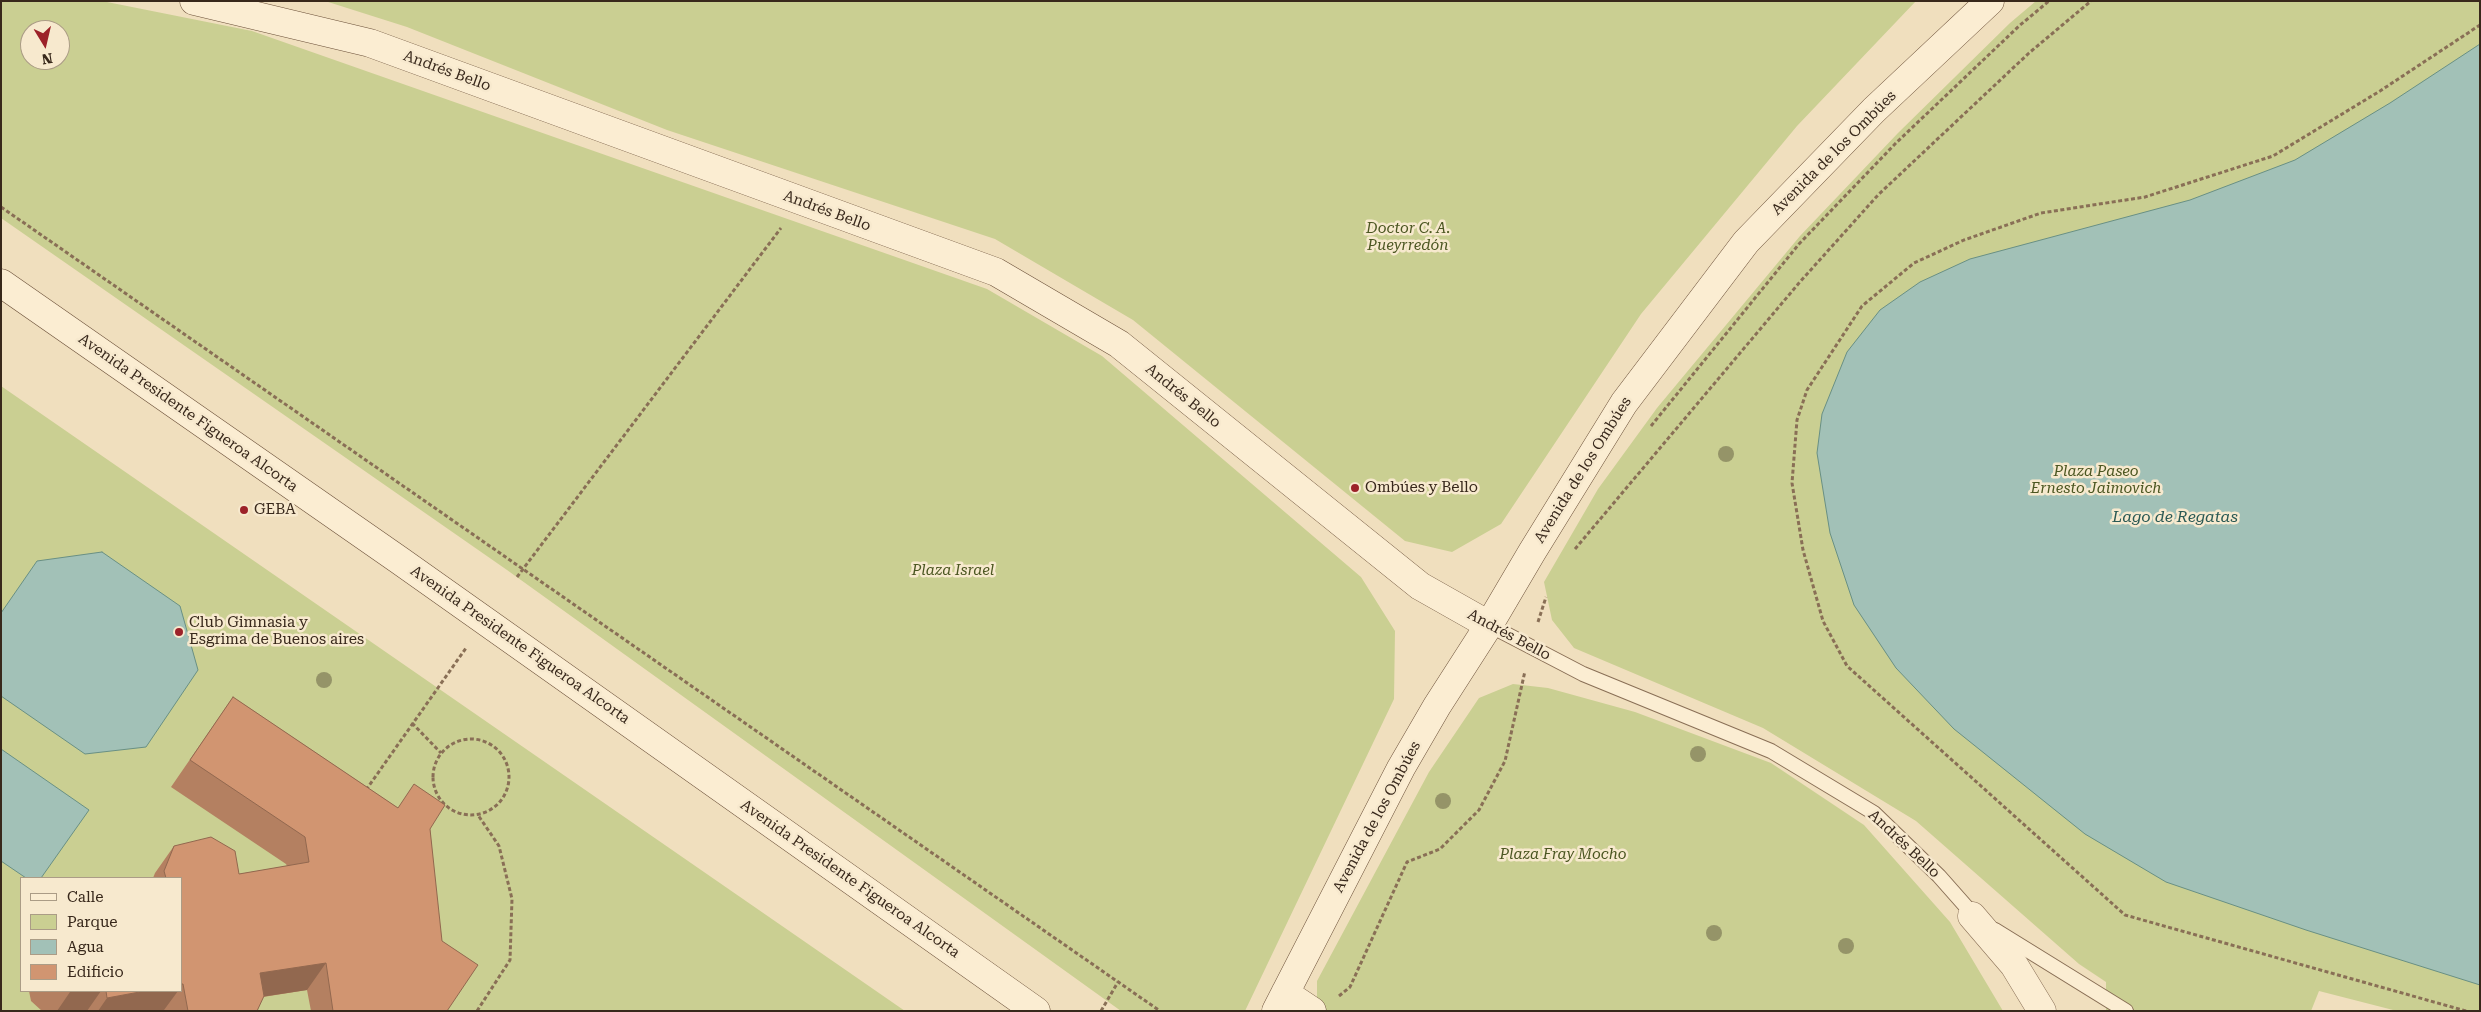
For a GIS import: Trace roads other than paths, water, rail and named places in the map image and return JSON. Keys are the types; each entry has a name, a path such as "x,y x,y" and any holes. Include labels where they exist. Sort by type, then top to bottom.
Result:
{"main road":[{"name":"Andrés Bello","path":"194,1 370,43 996,272 1118,344 1420,586 1489,625"},
{"name":"Avenida de los Ombúes","path":"1281,1002 1401,768 1437,706 1489,625 1624,403 1746,242 1874,110 1990,1"},
{"name":"Avenida Presidente Figueroa Alcorta","path":"1,283 486,621 1036,1011"},
{"name":"Andrés Bello","path":"1972,916 2014,965 2042,1011"},
{"path":"1281,1002 1312,1011"}],"lane":[{"name":"Andrés Bello","path":"1489,625 1583,674 1771,751 1874,813 1939,876 1972,916"},
{"path":"1972,916 2126,1011"}],"water":[{"name":"Lago de Regatas","path":"2480,44 2480,985 2306,930 2166,882 2085,834 1954,729 1896,668 1854,605 1830,533 1817,453 1822,414 1847,352 1880,310 1920,282 1970,259 2190,200 2295,160 2390,103"},
{"path":"102,552 180,606 198,670 146,747 85,754 1,696 1,613 37,561"},
{"path":"1,749 89,810 42,877 25,877 1,861"}],"place":[{"name":"Ombúes y Bello","path":"1355,488"},
{"name":"GEBA","path":"244,510"},
{"name":"Club Gimnasia y Esgrima de Buenos aires","path":"179,632"}],"park label":[{"name":"Doctor C. A. Pueyrredón","path":"1408,238"},
{"name":"Plaza Paseo Ernesto Jaimovich","path":"2096,480"},
{"name":"Plaza Israel","path":"953,571"},
{"name":"Plaza Fray Mocho","path":"1563,855"}]}
